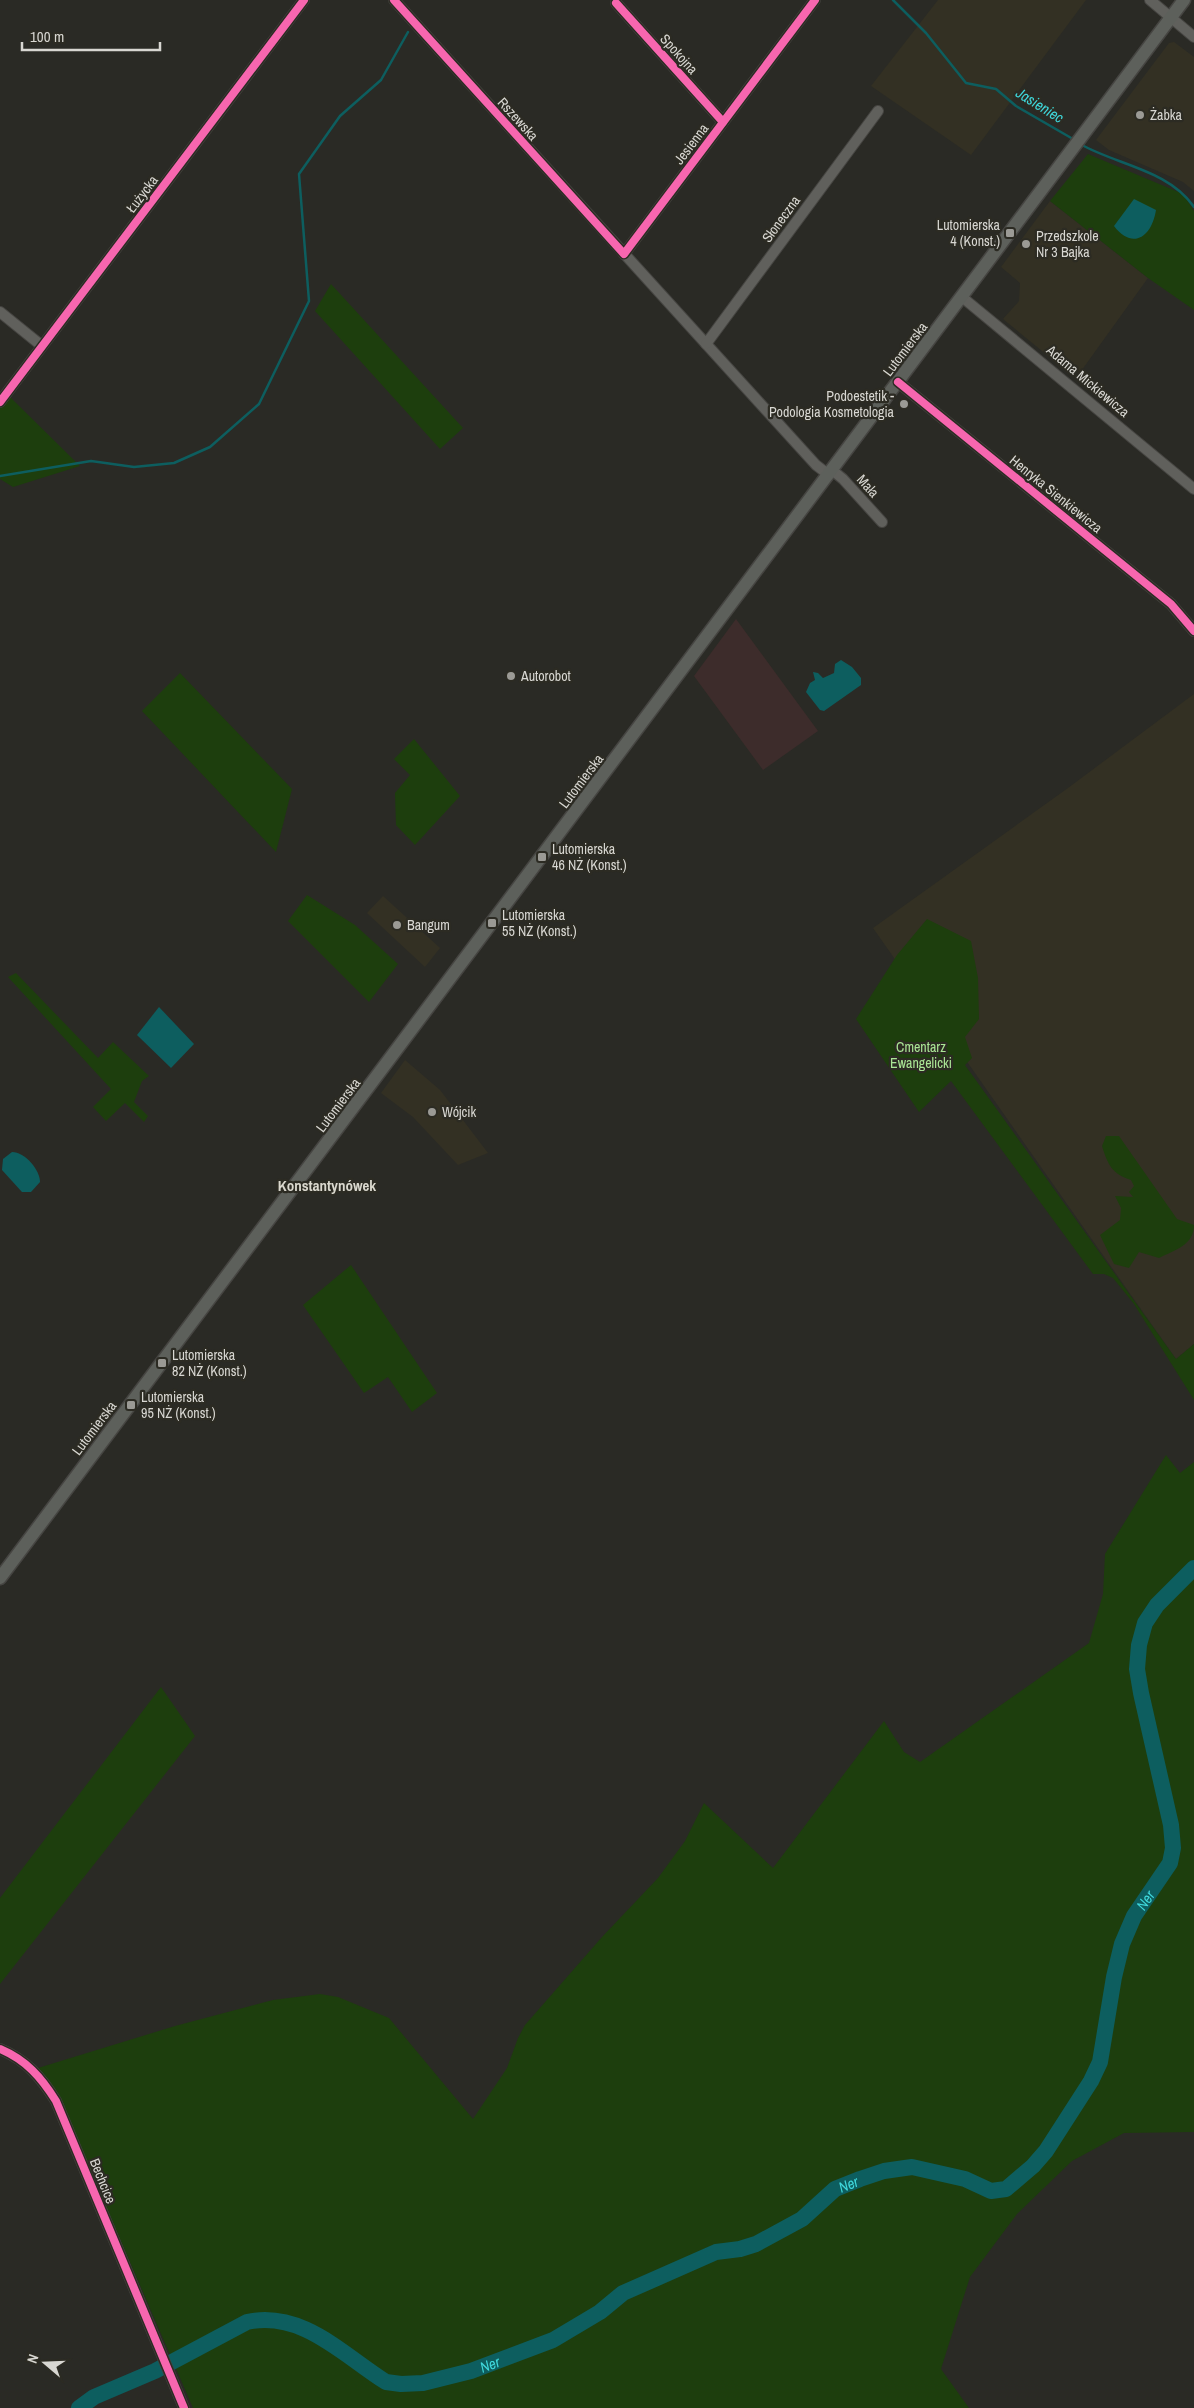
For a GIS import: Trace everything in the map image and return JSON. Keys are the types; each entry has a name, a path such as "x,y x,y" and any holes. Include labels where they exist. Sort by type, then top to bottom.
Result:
{"main road":[{"name":"Lutomierska","path":"0,1578 1184,0"}],"street":[{"name":"Łużycka","path":"0,402 304,0"},
{"name":"Rszewska","path":"394,0 816,465 830,472"},
{"name":"Jesienna","path":"624,254 815,0"},
{"path":"1150,0 1194,37"},
{"name":"Spokojna","path":"616,3 723,122"},
{"name":"Słoneczna","path":"706,344 878,111"},
{"name":"Adama Mickiewicza","path":"962,297 1168,465 1194,489"},
{"path":"0,312 42,346"},
{"name":"Henryka Sienkiewicza","path":"898,382 1171,604 1194,631"},
{"name":"Mała","path":"830,472 882,522"},
{"name":"Bechcice","path":"0,2049 27,2064 38,2075 56,2101 184,2408"}],"shaded area":[{"path":"938,0 1086,0 971,155 871,86"},
{"path":"1174,42 1194,57 1194,191 1183,182 1109,150 1096,140 1169,43"},
{"path":"1050,201 1148,278 1079,374 1065,363 1058,364 1003,319 1019,301 1020,283 1001,267"},
{"path":"736,619 818,731 763,770 694,676"},
{"path":"1194,694 1194,1344 1176,1359 873,928 1068,788"},
{"name":"Bangum","path":"383,896 440,948 425,967 367,913"},
{"name":"Wójcik","path":"405,1060 440,1090 488,1153 458,1165 413,1117 381,1093"}],"green space":[{"path":"1088,154 1183,194 1194,211 1194,310 1148,278 1050,201"},
{"path":"331,284 463,428 440,449 315,311"},
{"path":"9,396 80,466 13,487 0,479 0,408"},
{"path":"180,673 292,789 276,852 142,711"},
{"path":"414,739 460,796 415,845 396,825 395,793 410,775 394,759"},
{"path":"307,895 355,925 398,964 369,1002 288,921"},
{"name":"Cmentarz Ewangelicki","path":"927,919 971,941 978,978 979,1019 965,1037 972,1058 965,1065 1176,1359 1194,1344 1194,1400 1134,1304 1113,1278 1104,1274 1093,1274 951,1081 919,1112 856,1019 897,955"},
{"path":"16,973 98,1058 113,1042 149,1076 142,1081 134,1102 148,1116 144,1122 125,1103 106,1121 93,1107 111,1089 8,977"},
{"path":"1106,1136 1119,1136 1177,1219 1194,1225 1191,1237 1182,1246 1159,1258 1139,1252 1129,1268 1114,1264 1100,1235 1120,1220 1121,1208 1115,1196 1133,1197 1129,1192 1134,1186 1131,1180 1119,1175 1109,1164 1102,1146"},
{"path":"351,1265 437,1393 412,1412 388,1377 364,1393 303,1305"},
{"path":"1166,1455 1180,1473 1194,1462 1194,2132 1124,2133 1072,2161 1017,2214 970,2277 941,2369 969,2408 193,2408 60,2100 38,2068 175,2026 273,2000 320,1994 338,1997 389,2018 473,2119 507,2068 525,2025 602,1937 658,1878 685,1841 704,1803 773,1868 884,1721 904,1752 920,1762 1089,1643 1103,1594 1105,1554"},
{"path":"161,1687 195,1736 0,1984 0,1898"}],"water":[{"path":"1134,199 1156,210 1154,219 1146,233 1135,239 1121,234 1114,226"},
{"path":"841,660 852,667 861,678 861,685 824,711 820,710 806,692 810,683 815,680 813,672 818,673 823,678 834,673 835,664"},
{"path":"159,1007 194,1044 171,1068 137,1035"},
{"path":"12,1152 27,1158 35,1167 40,1182 31,1192 22,1192 2,1170 3,1159"}],"waterway":[{"name":"Jasieniec","path":"893,0 926,33 966,83 996,89 1016,106 1073,139"},
{"path":"0,476 91,461 134,467 174,463 210,447 259,404 309,301 299,174 340,116 381,80 408,32"},
{"name":"Jasieniec","path":"1080,144 1157,176 1171,184 1194,207"},
{"name":"Ner","path":"79,2408 94,2397 155,2371 247,2322 267,2320 286,2323 321,2337 386,2382 401,2384 423,2383 471,2371 553,2340 600,2312 623,2293 716,2252 740,2249 756,2244 802,2219 835,2189 884,2171 912,2167 965,2179 991,2191 1006,2189 1033,2166 1046,2151 1091,2081 1100,2062 1114,1977 1122,1944 1134,1916 1170,1863 1173,1848 1171,1825 1137,1669 1139,1645 1145,1623 1157,1605 1194,1568"}],"cycle path":[{"path":"0,402 304,0"},
{"path":"394,0 624,254 815,0"},
{"path":"616,3 723,122"},
{"path":"898,382 1171,604 1194,631"},
{"path":"0,2049 18,2058 32,2070 45,2084 56,2101 184,2408"}],"place":[{"name":"Żabka","path":"1140,115"},
{"name":"Lutomierska 4 (Konst.)","path":"1010,233"},
{"name":"Przedszkole Nr 3 Bajka","path":"1026,244"},
{"name":"Podoestetik - Podologia Kosmetologia","path":"904,404"},
{"name":"Autorobot","path":"511,676"},
{"name":"Lutomierska 46 NŻ (Konst.)","path":"542,857"},
{"name":"Lutomierska 55 NŻ (Konst.)","path":"492,923"},
{"name":"Bangum","path":"397,925"},
{"name":"Wójcik","path":"432,1112"},
{"name":"Lutomierska 82 NŻ (Konst.)","path":"162,1363"},
{"name":"Lutomierska 95 NŻ (Konst.)","path":"131,1405"}],"district":[{"name":"Konstantynówek","path":"327,1185"}]}
